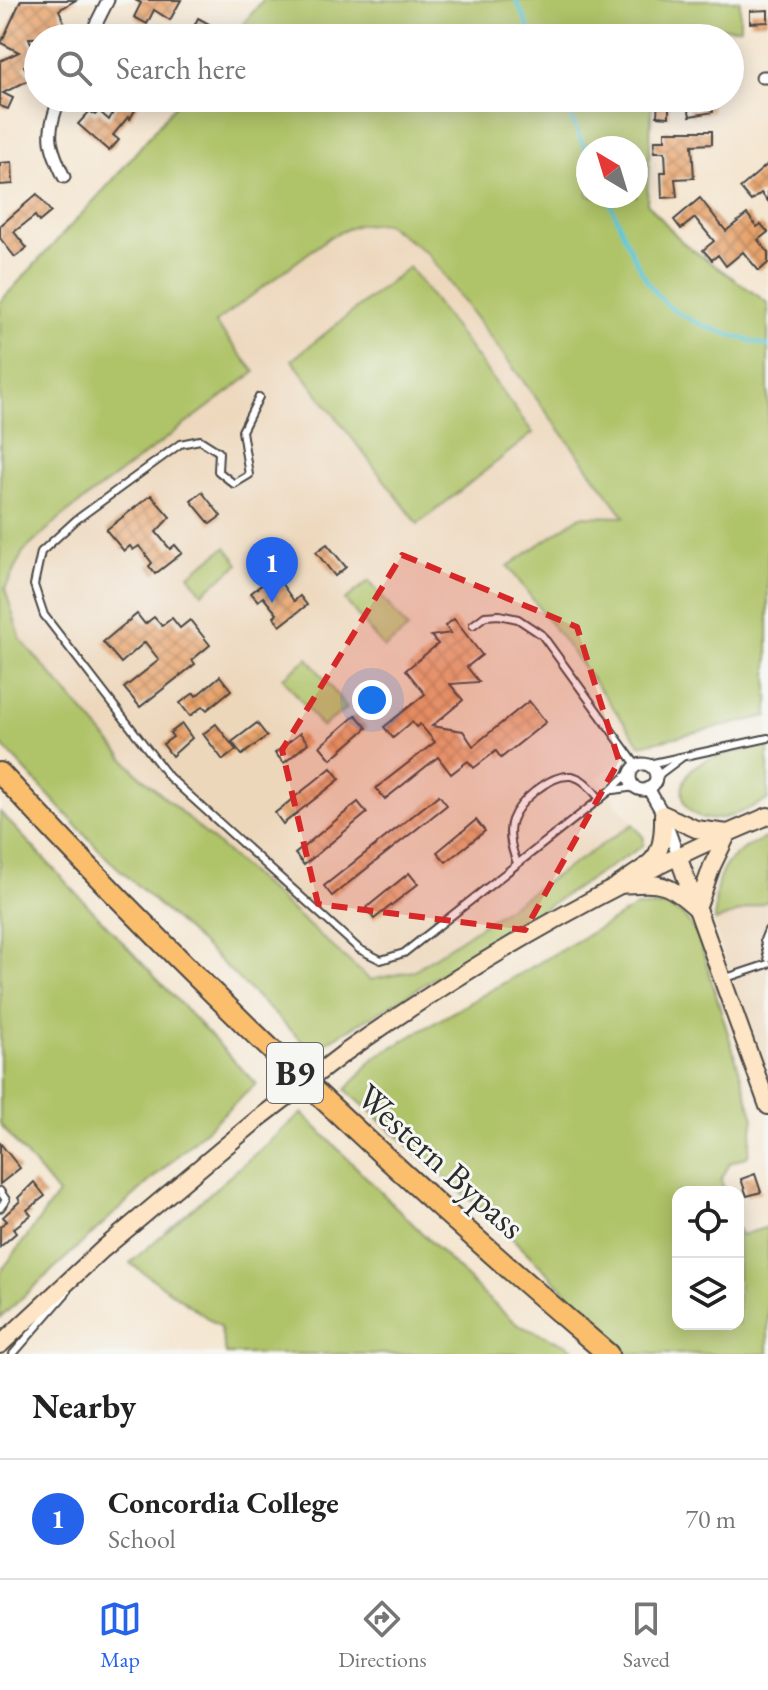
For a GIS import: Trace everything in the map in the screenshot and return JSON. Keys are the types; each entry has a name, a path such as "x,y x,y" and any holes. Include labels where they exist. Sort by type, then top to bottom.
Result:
{"highway":[{"name":"Western Bypass","path":"0,773 140,922 274,1054 382,1156 608,1354"}],"main road":[{"path":"618,885 658,855 663,836 663,814 696,829 728,833"},
{"path":"0,1345 103,1249 258,1119 408,1008 501,950 618,885 768,816"},
{"path":"697,909 728,833"},
{"path":"678,856 768,1106"},
{"path":"618,885 660,884 676,890 697,909"}],"street":[{"path":"96,24 108,0"},
{"path":"54,112 50,123 50,141 64,177"},
{"path":"646,786 654,771 637,767 630,778 646,786 663,814 678,856"}],"lane":[{"path":"259,397 242,431 249,475 234,484 218,471 219,452 200,440 180,444 76,520 41,552 34,585 44,615 169,777 359,949 381,960 404,953 637,767 768,738"},
{"path":"473,625 485,616 499,615 518,619 542,635 637,767"},
{"path":"610,791 646,786 684,756"},
{"path":"517,863 512,848 512,820 540,788 572,776 586,783 600,799"},
{"path":"723,979 768,961 764,940 768,930"},
{"path":"0,1191 6,1200 0,1208"},
{"path":"13,1354 103,1249"}],"highlighted area":[{"path":"402,555 577,627 619,761 525,930 318,904 282,750"}],"shaded area":[{"path":"385,223 428,254 626,518 508,566 641,745 596,778 633,824 413,971 370,980 136,772 21,640 5,589 23,552 60,518 254,372 215,324 331,236 358,225"},
{"path":"768,901 768,1088 717,936 715,921"}],"green space":[{"path":"263,0 740,0 740,24 243,24"},
{"path":"169,112 651,112 648,182 648,136 576,136 576,208 648,208 648,204 683,243 768,303 768,716 641,745 508,566 581,516 625,517 428,254 385,223 357,225 331,236 215,323 255,372 60,518 23,552 5,589 21,640 136,772 370,980 413,971 633,824 644,838 643,846 401,999 327,1042 307,1046 218,959 107,858 0,743 0,302 113,180"},
{"path":"409,267 533,433 418,524 292,360"},
{"path":"226,547 239,564 202,593 189,575"},
{"path":"369,581 408,629 384,648 345,600"},
{"path":"308,658 347,708 322,727 283,678"},
{"path":"768,746 768,800 724,818 709,819 690,811 685,803 683,785 693,768 717,756"},
{"path":"0,812 256,1084 0,1318 0,1273 58,1194 0,1124"},
{"path":"768,837 768,901 715,921 719,878 724,868 741,851"},
{"path":"664,906 683,915 698,936 754,1118 748,1156 730,1163 721,1180 723,1186 672,1186 672,1330 744,1330 744,1234 768,1227 768,1354 629,1354 500,1226 346,1090 375,1057 636,907"},
{"path":"302,1113 487,1298 518,1325 568,1345 579,1354 226,1354 220,1327 130,1263"}],"building":[{"path":"21,0 76,0 59,10 65,24 24,24 24,82 3,93 13,98 8,109 0,106 0,61 19,52 1,43"},
{"path":"135,0 181,0 170,20 154,10 147,24 134,17 141,3"},
{"path":"768,10 768,22 750,23 750,11"},
{"path":"198,18 209,24 195,24"},
{"path":"89,112 95,115 100,112 109,120 113,112 134,112 113,135 119,140 109,151 78,124"},
{"path":"657,112 669,112 669,117 657,116"},
{"path":"689,112 713,112 690,116"},
{"path":"665,131 712,131 712,144 692,145 694,178 675,179 677,197 662,198 661,172 666,172 665,152 654,152 655,140 665,140"},
{"path":"12,162 13,184 0,185 0,163"},
{"path":"768,164 768,201 761,193 751,201 740,188"},
{"path":"37,194 51,212 39,222 35,216 14,232 27,248 15,257 0,238 0,226"},
{"path":"700,198 726,231 747,214 757,227 761,224 768,232 758,240 768,252 768,263 759,271 743,252 726,266 718,255 712,260 703,250 714,241 695,218 681,229 674,220"},
{"path":"202,492 221,516 210,524 191,501"},
{"path":"151,495 170,517 156,532 170,549 175,545 182,553 155,574 149,566 152,563 139,546 133,550 130,546 124,551 106,530"},
{"path":"327,544 346,567 335,576 316,552"},
{"path":"281,570 288,578 281,583 294,601 300,596 307,605 280,626 274,617 277,614 263,597 258,601 251,593"},
{"path":"137,614 145,624 154,617 162,626 172,618 180,628 190,620 210,645 192,660 195,664 140,707 124,688 159,660 145,642 121,663 103,642"},
{"path":"454,619 482,655 467,667 479,682 450,684 463,700 432,726 463,731 473,746 529,701 546,722 501,758 496,751 474,768 468,761 451,774 438,757 385,799 376,788 435,742 420,724 416,727 412,722 393,738 384,727 425,694 406,670 438,644 431,636 451,633 445,626"},
{"path":"220,676 231,690 207,710 203,706 190,716 180,703 194,693 196,696"},
{"path":"356,715 367,728 331,759 320,746"},
{"path":"257,723 267,736 242,755 232,742"},
{"path":"182,724 192,738 172,756 163,744 173,737 170,733"},
{"path":"216,724 236,750 223,760 203,734"},
{"path":"300,733 308,743 284,763 275,753"},
{"path":"331,768 340,779 283,824 275,813"},
{"path":"439,795 447,805 332,896 324,886"},
{"path":"358,802 367,813 304,865 295,854"},
{"path":"476,820 485,831 446,862 437,852"},
{"path":"409,873 418,884 374,919 366,908"},
{"path":"0,1143 20,1168 0,1184"},
{"path":"755,1174 761,1192 747,1196 741,1179"},
{"path":"34,1182 45,1196 27,1210 31,1215 13,1229 16,1233 0,1247 0,1226 7,1221 3,1217"}],"waterway":[{"path":"516,0 527,24"},
{"path":"568,112 579,136"},
{"path":"612,208 641,271 650,286 671,308 718,331 768,346"}],"place":[{"name":"Concordia College","path":"272,603"}]}
